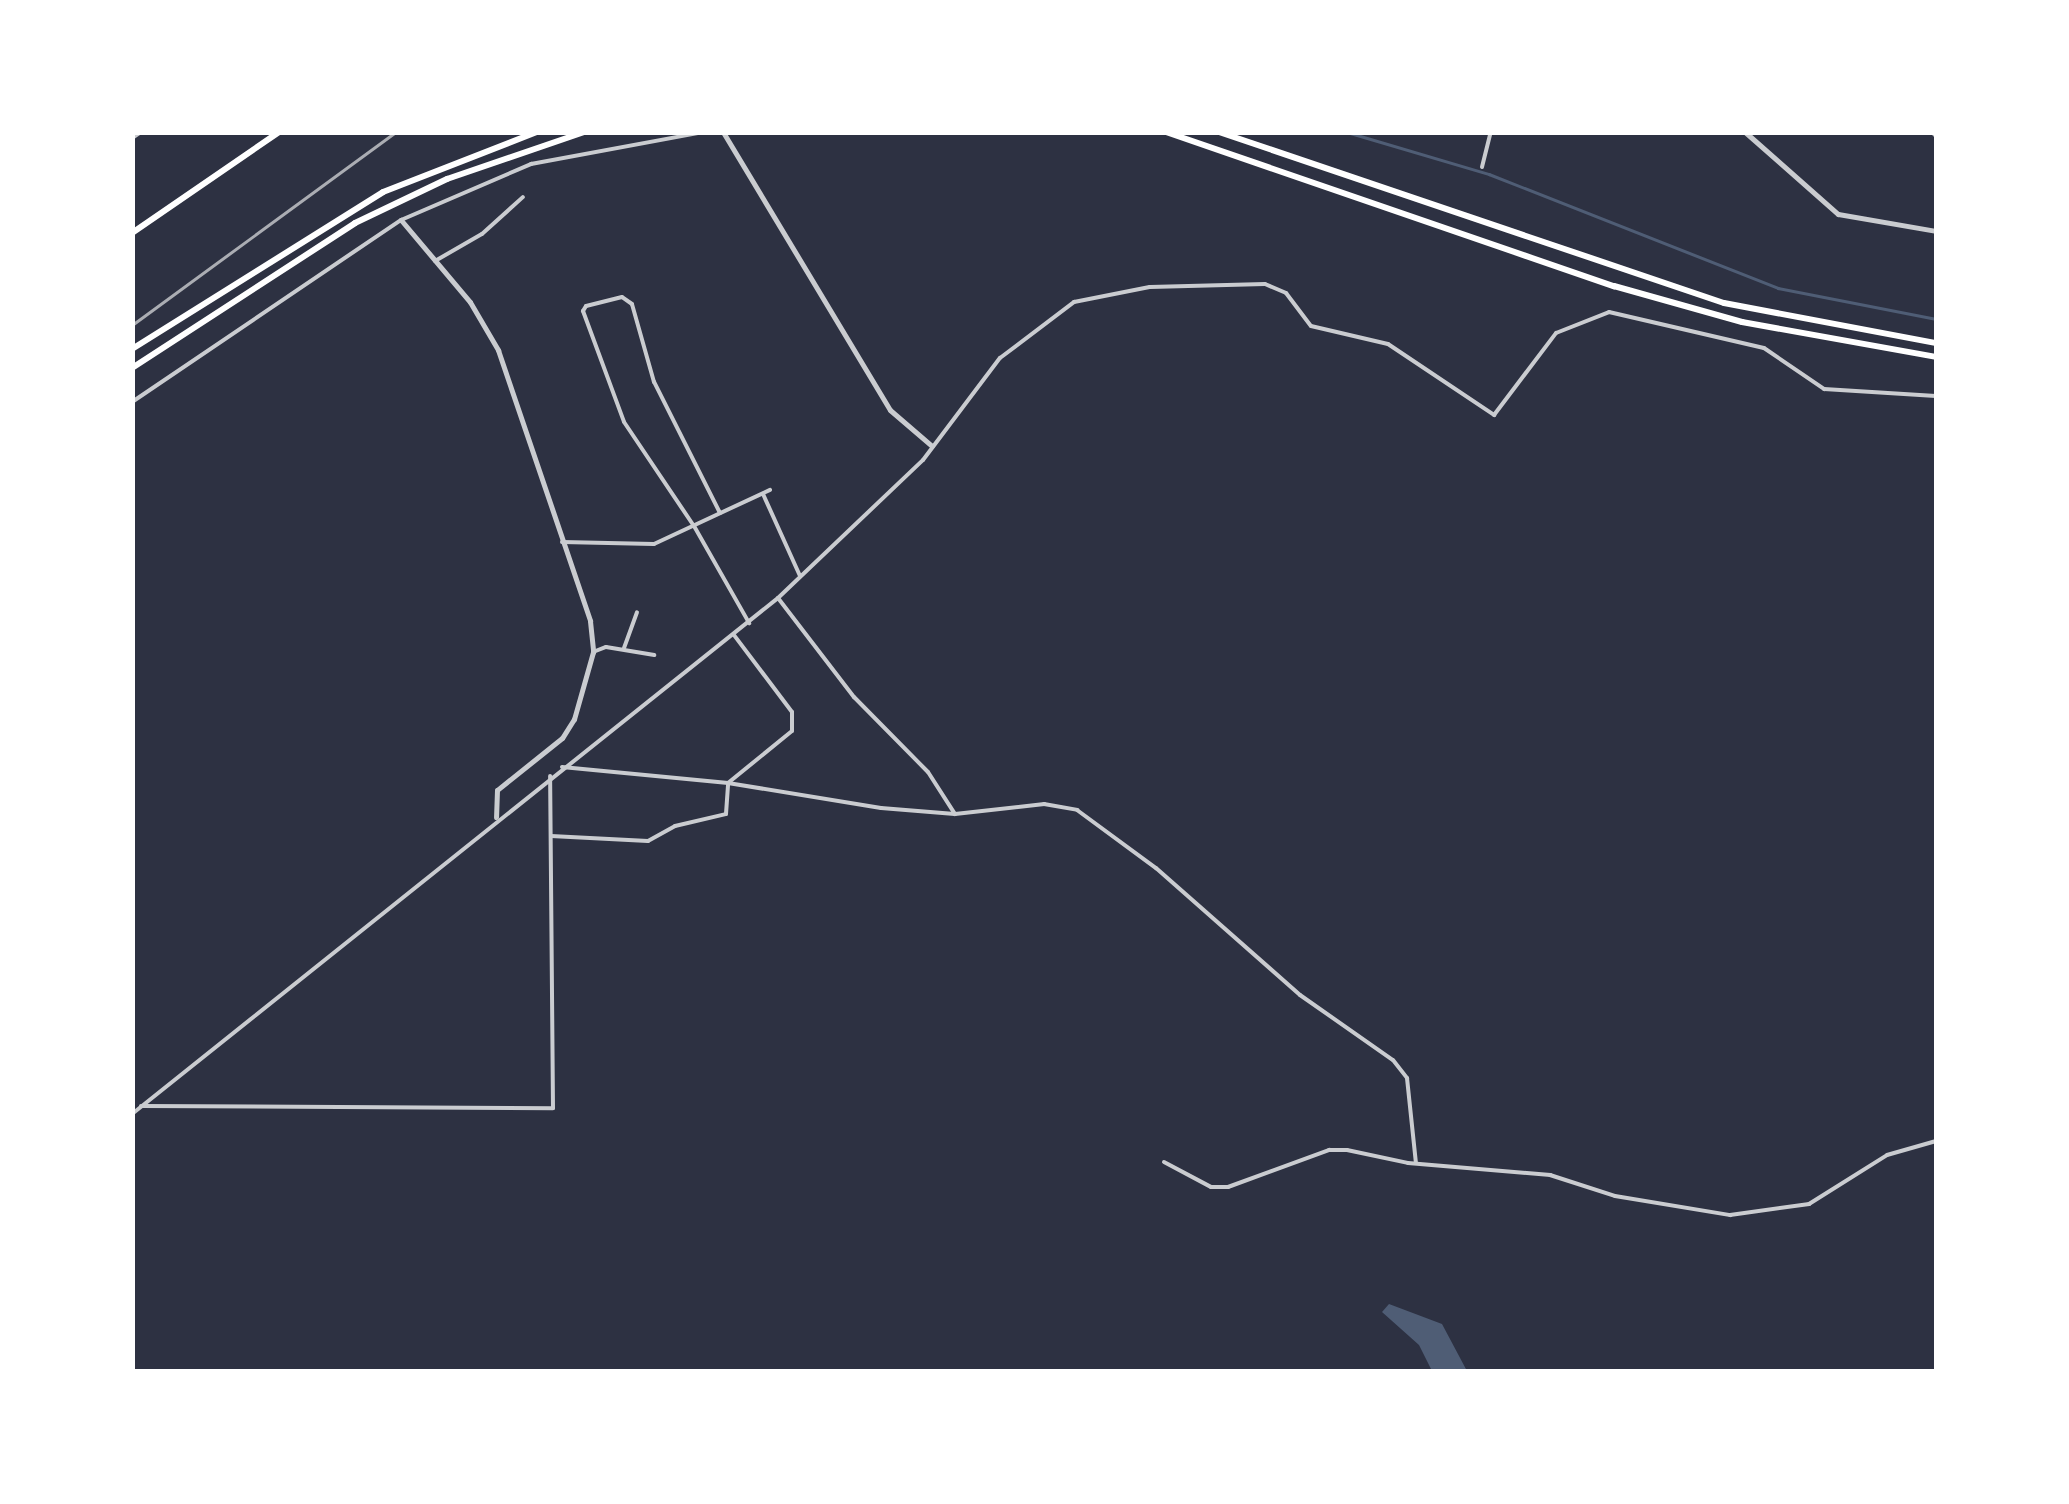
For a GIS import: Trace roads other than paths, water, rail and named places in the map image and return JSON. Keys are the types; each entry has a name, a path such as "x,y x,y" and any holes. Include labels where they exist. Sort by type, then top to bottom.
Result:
{"main road":[{"path":"132,233 280,132"},
{"path":"132,349 383,192 538,132"},
{"path":"132,368 238,293 384,208 446,179 584,132"},
{"path":"1166,132 1614,286 1742,322 1936,357"},
{"path":"1219,132 1688,292 1843,329 1936,342"}],"street":[{"path":"132,138 141,132"},
{"path":"132,402 401,220 531,164 704,132"},
{"path":"722,132 890,410 932,446"},
{"path":"1482,167 1491,132"},
{"path":"1745,132 1838,214 1936,231"},
{"path":"436,261 482,234 522,198"},
{"path":"401,220 436,261 498,350 588,611 593,652 574,720 562,738 497,790 496,817"},
{"path":"132,1114 496,817 778,598 932,446 1000,358 1051,314 1102,292 1212,282 1278,288 1311,326 1388,344 1494,415 1556,334 1609,312 1764,348 1807,382 1844,394 1936,396"},
{"path":"720,514 654,382 632,304 622,297 586,306 582,312 624,422 694,526 748,623"},
{"path":"562,542 654,544 770,490"},
{"path":"763,493 800,576"},
{"path":"778,598 854,697 928,772 954,814"},
{"path":"624,648 637,612"},
{"path":"551,836 657,838 675,826 726,814 728,783 792,731 792,712 734,635"},
{"path":"593,652 624,648 654,655"},
{"path":"562,767 728,783 954,814 1044,804 1096,820 1300,995 1393,1060 1407,1078 1416,1163"},
{"path":"141,1106 553,1108 550,776"},
{"path":"1164,1162 1211,1187 1228,1187 1329,1150 1416,1163 1550,1175 1615,1196 1730,1214 1809,1204 1887,1155 1936,1140"}],"water":[{"path":"1389,1304 1442,1324 1467,1371 1432,1371 1419,1345 1382,1312"}],"waterway":[{"path":"1347,132 1489,174 1778,288 1936,319"}],"railway":[{"path":"132,325 396,132"}]}
